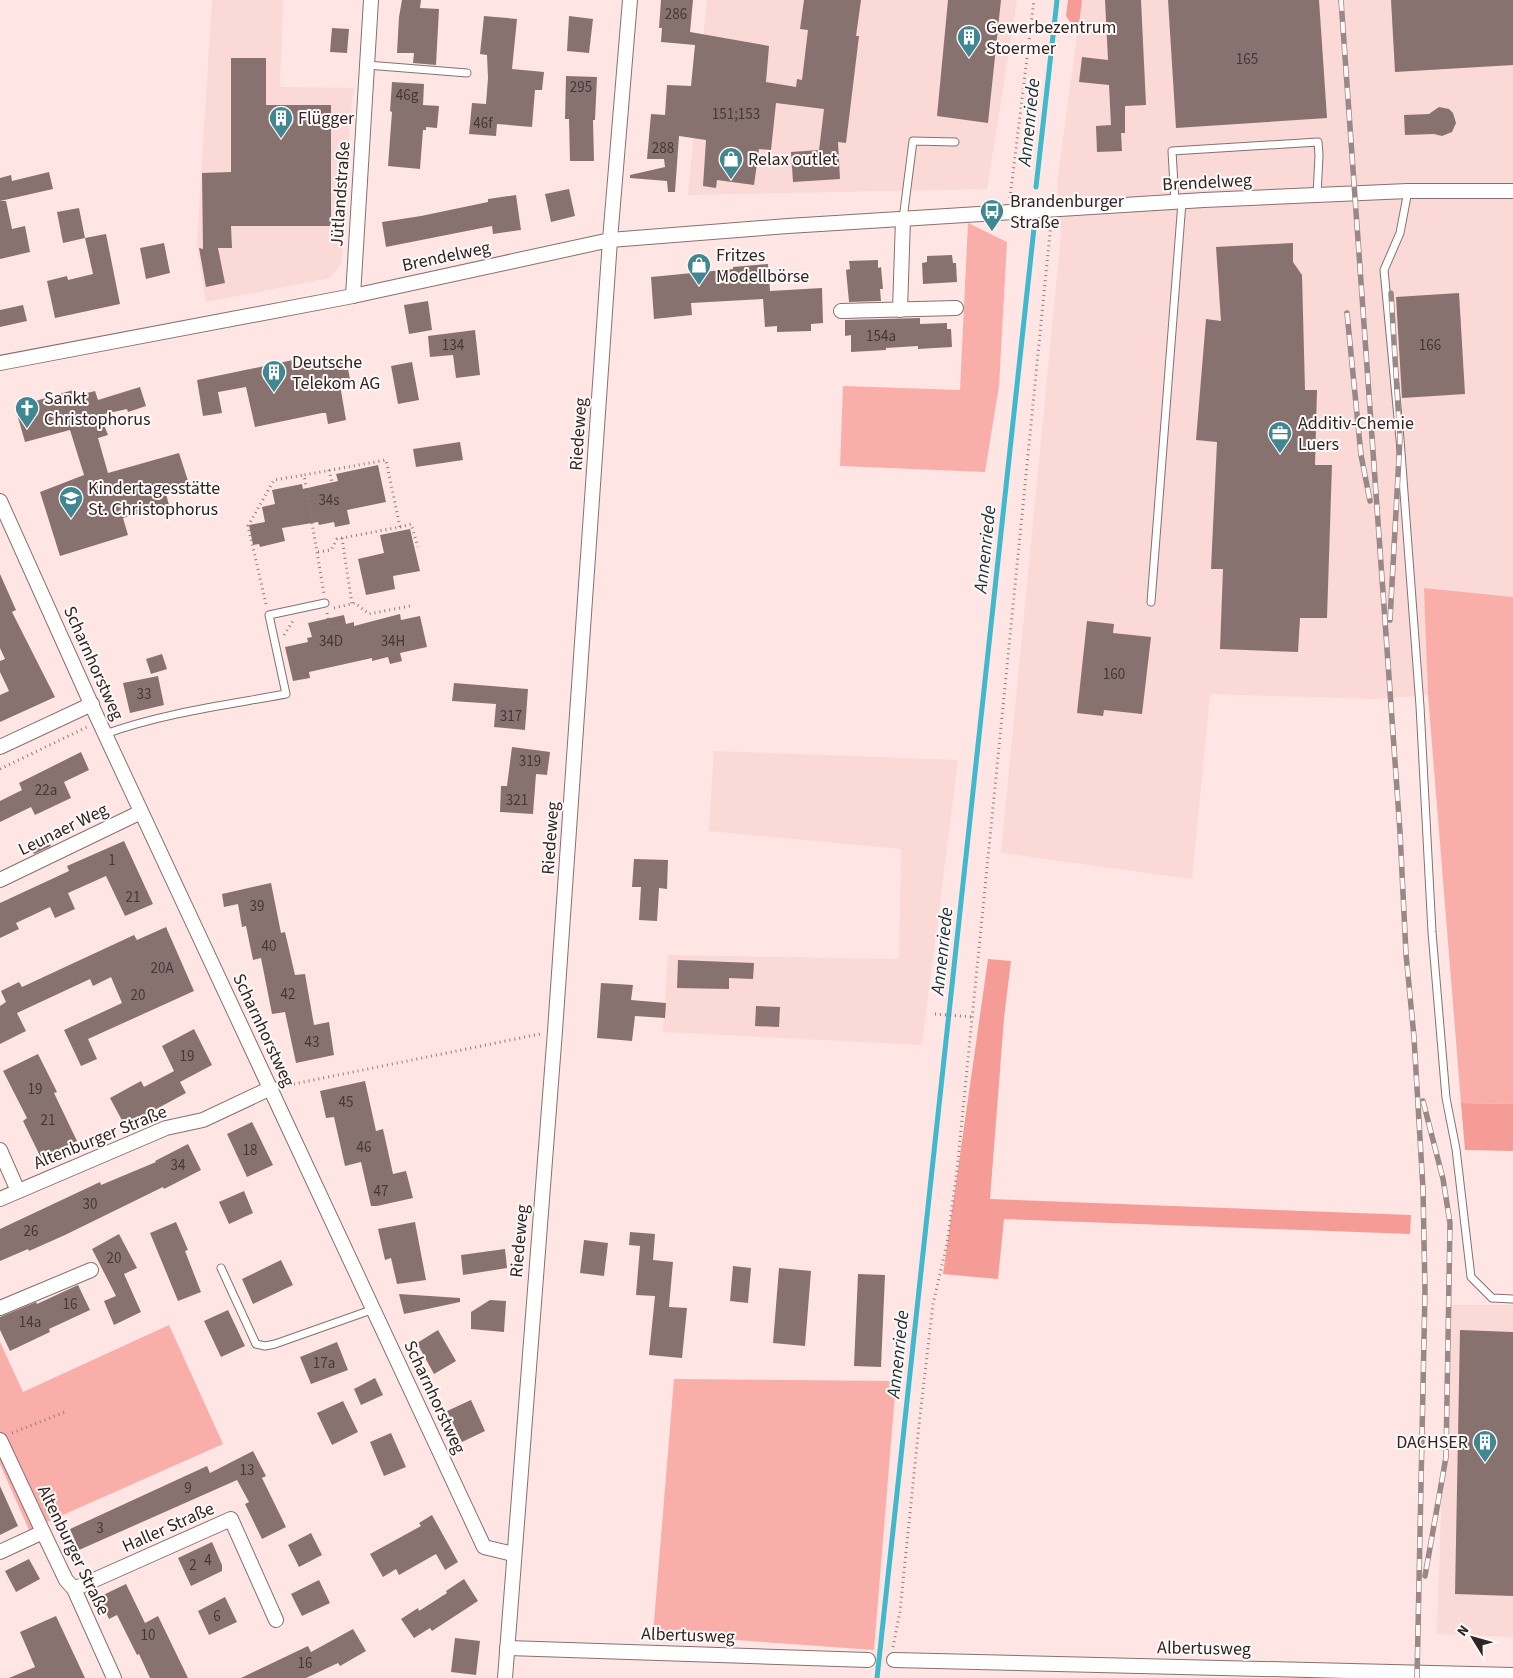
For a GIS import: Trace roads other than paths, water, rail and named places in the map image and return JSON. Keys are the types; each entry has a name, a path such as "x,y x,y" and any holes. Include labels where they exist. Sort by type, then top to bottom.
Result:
{"street":[{"name":"Jütlandstraße","path":"353,296 371,0"},
{"name":"Riedeweg","path":"504,1678 555,1031 610,240 630,0"},
{"name":"Brendelweg","path":"0,363 353,296 610,240 1027,210 1408,191 1513,191"},
{"path":"900,310 903,219"},
{"path":"841,311 956,308"},
{"name":"Scharnhorstweg","path":"0,501 102,728 484,1546 513,1554"},
{"path":"0,747 92,704"},
{"name":"Leunaer Weg","path":"0,880 142,812"},
{"name":"Altenburger Straße","path":"0,1199 166,1128 203,1120 271,1088"},
{"path":"0,1150 18,1191"},
{"path":"0,1308 91,1270"},
{"name":"Altenburger Straße","path":"4,1437 43,1532 66,1580 74,1589 114,1678"},
{"name":"Haller Straße","path":"74,1589 231,1519 276,1620"},
{"path":"0,1552 43,1532"},
{"name":"Albertusweg","path":"507,1648 868,1660"},
{"name":"Albertusweg","path":"894,1660 1513,1675"}],"lane":[{"path":"367,65 467,73"},
{"path":"903,219 913,141 954,142"},
{"path":"1151,602 1179,202 1172,151 1318,142 1320,156 1317,195"},
{"path":"1408,191 1400,233 1384,270 1400,439 1418,677 1432,932 1446,1098 1456,1149 1471,1277 1492,1298 1513,1299"},
{"path":"102,728 131,725 184,712 286,694 269,614 325,602"},
{"path":"222,1268 256,1344 265,1346 374,1309"}],"waterway":[{"name":"Annenriede","path":"1036,187 1057,0"},
{"name":"Annenriede","path":"877,1678 1034,228"}],"railway":[{"path":"1341,0 1400,832 1406,954 1414,1037 1423,1189 1425,1291 1417,1678"},
{"path":"1390,620 1400,439 1391,293"},
{"path":"1347,313 1361,455 1370,501"},
{"path":"1423,1101 1443,1179 1450,1223 1446,1457 1425,1576"}],"place":[{"name":"Gewerbezentrum Stoermer","path":"969,58"},
{"name":"Flügger","path":"281,139"},
{"name":"Relax outlet","path":"731,180"},
{"name":"Brandenburger Straße","path":"992,232"},
{"name":"Fritzes Modellbörse","path":"699,286"},
{"name":"Deutsche Telekom AG","path":"274,393"},
{"name":"Sankt Christophorus","path":"27,429"},
{"name":"Additiv-Chemie Luers","path":"1280,454"},
{"name":"Kindertagesstätte St. Christophorus","path":"71,519"},
{"name":"DACHSER","path":"1485,1463"}]}
